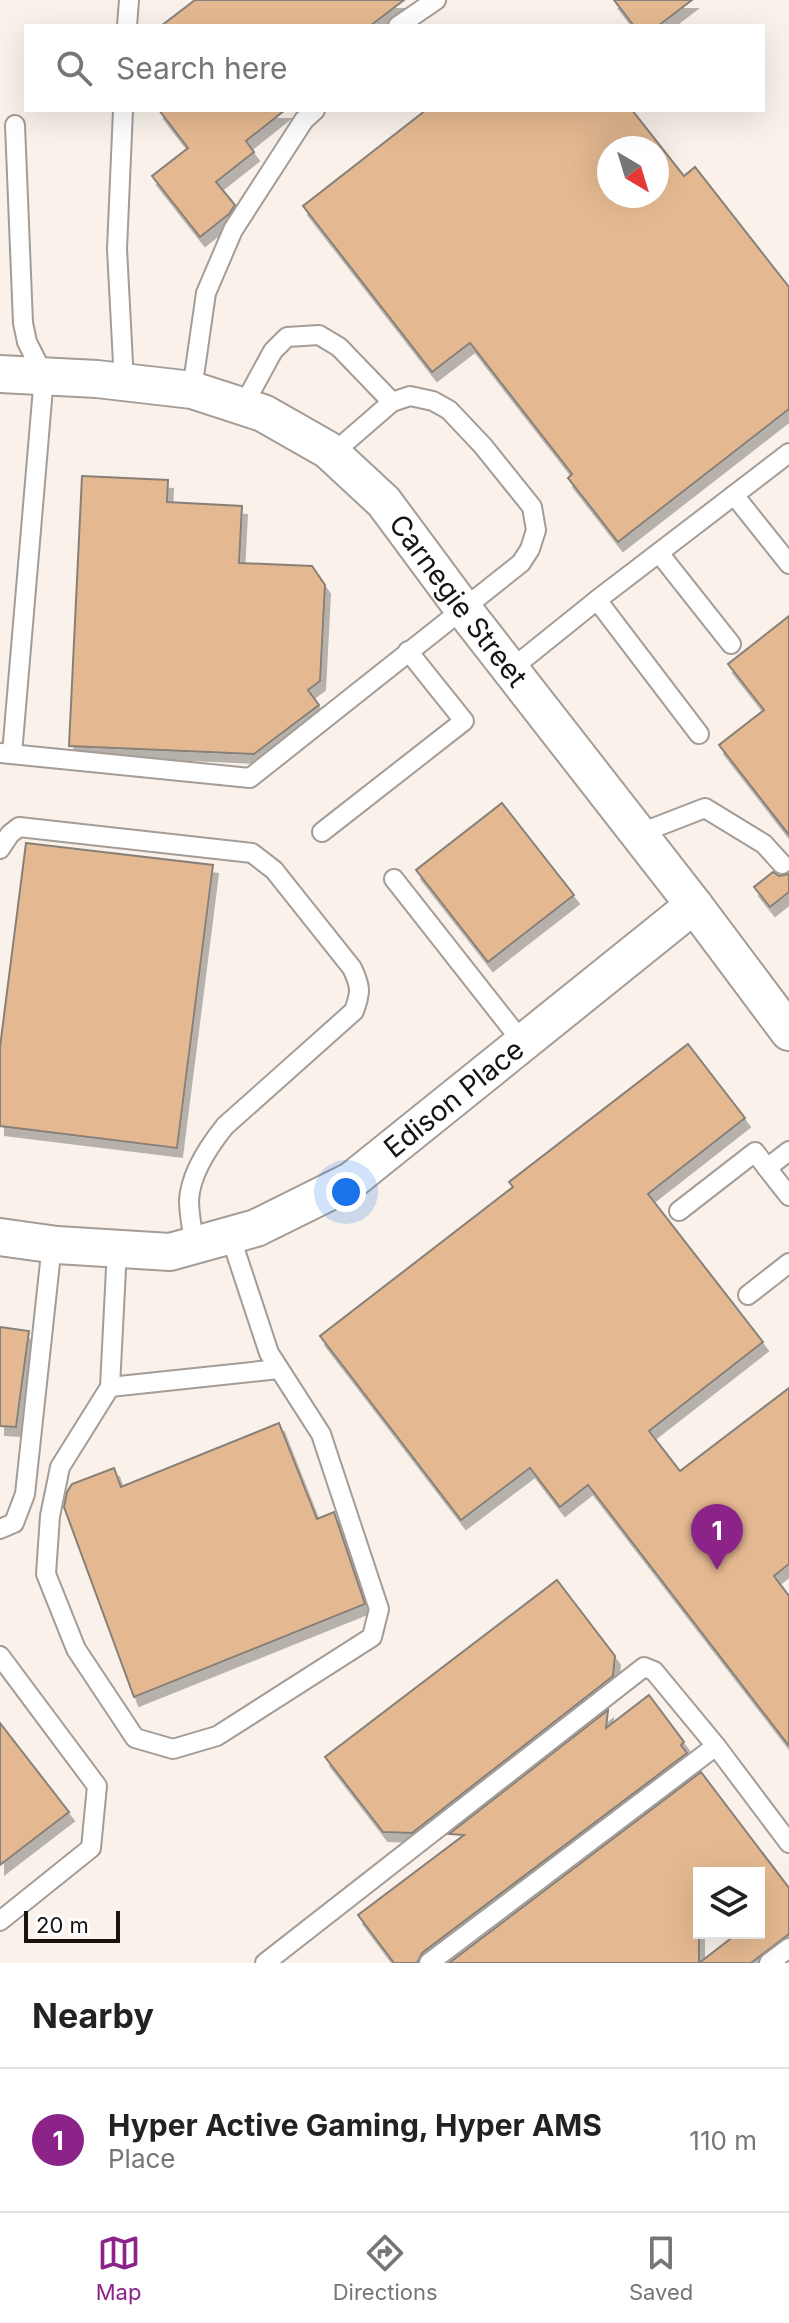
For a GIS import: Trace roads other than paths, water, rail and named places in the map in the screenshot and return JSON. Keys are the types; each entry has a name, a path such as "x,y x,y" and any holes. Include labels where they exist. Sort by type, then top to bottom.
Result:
{"street":[{"name":"Carnegie Street","path":"0,374 192,390 263,413 332,454 384,502 510,670 786,1021"},
{"name":"Edison Place","path":"0,1237 52,1244 170,1252 256,1228 351,1181 694,905"}],"lane":[{"path":"127,24 129,0"},
{"path":"401,24 436,0"},
{"path":"123,112 117,249 124,382"},
{"path":"192,390 206,293 233,230 304,120 313,112"},
{"path":"15,125 23,323 27,342 44,376 6,754 250,778 464,610 521,563 530,549 536,530 532,507 483,446 449,410 433,401 410,396 392,402 332,454"},
{"path":"243,406 273,351 287,337 319,335 339,347 392,402"},
{"path":"510,670 789,453"},
{"path":"734,495 789,564"},
{"path":"659,553 731,644"},
{"path":"597,600 699,734"},
{"path":"322,832 464,721 408,651"},
{"path":"638,834 705,808 764,844 782,864"},
{"path":"0,849 19,827 252,853 274,870 352,968 360,985 360,997 354,1011 225,1126 210,1145 199,1165 189,1199 194,1245"},
{"path":"394,879 523,1043"},
{"path":"767,1168 789,1151"},
{"path":"679,1211 755,1152 789,1196"},
{"path":"117,1249 110,1387 60,1467 50,1516 46,1574 76,1649 135,1738 173,1749 217,1736 372,1637 379,1609 321,1434 269,1353 230,1235"},
{"path":"0,1529 14,1523 25,1494 52,1244"},
{"path":"748,1295 789,1263"},
{"path":"110,1387 279,1369"},
{"path":"0,1656 97,1786 91,1848 0,1921"},
{"path":"265,1963 644,1667 654,1671 716,1746 789,1843"},
{"path":"429,1963 716,1746"},
{"path":"769,1963 789,1948"}],"place":[{"name":"Hyper Active Gaming, Hyper AMS","path":"717,1570"}]}
